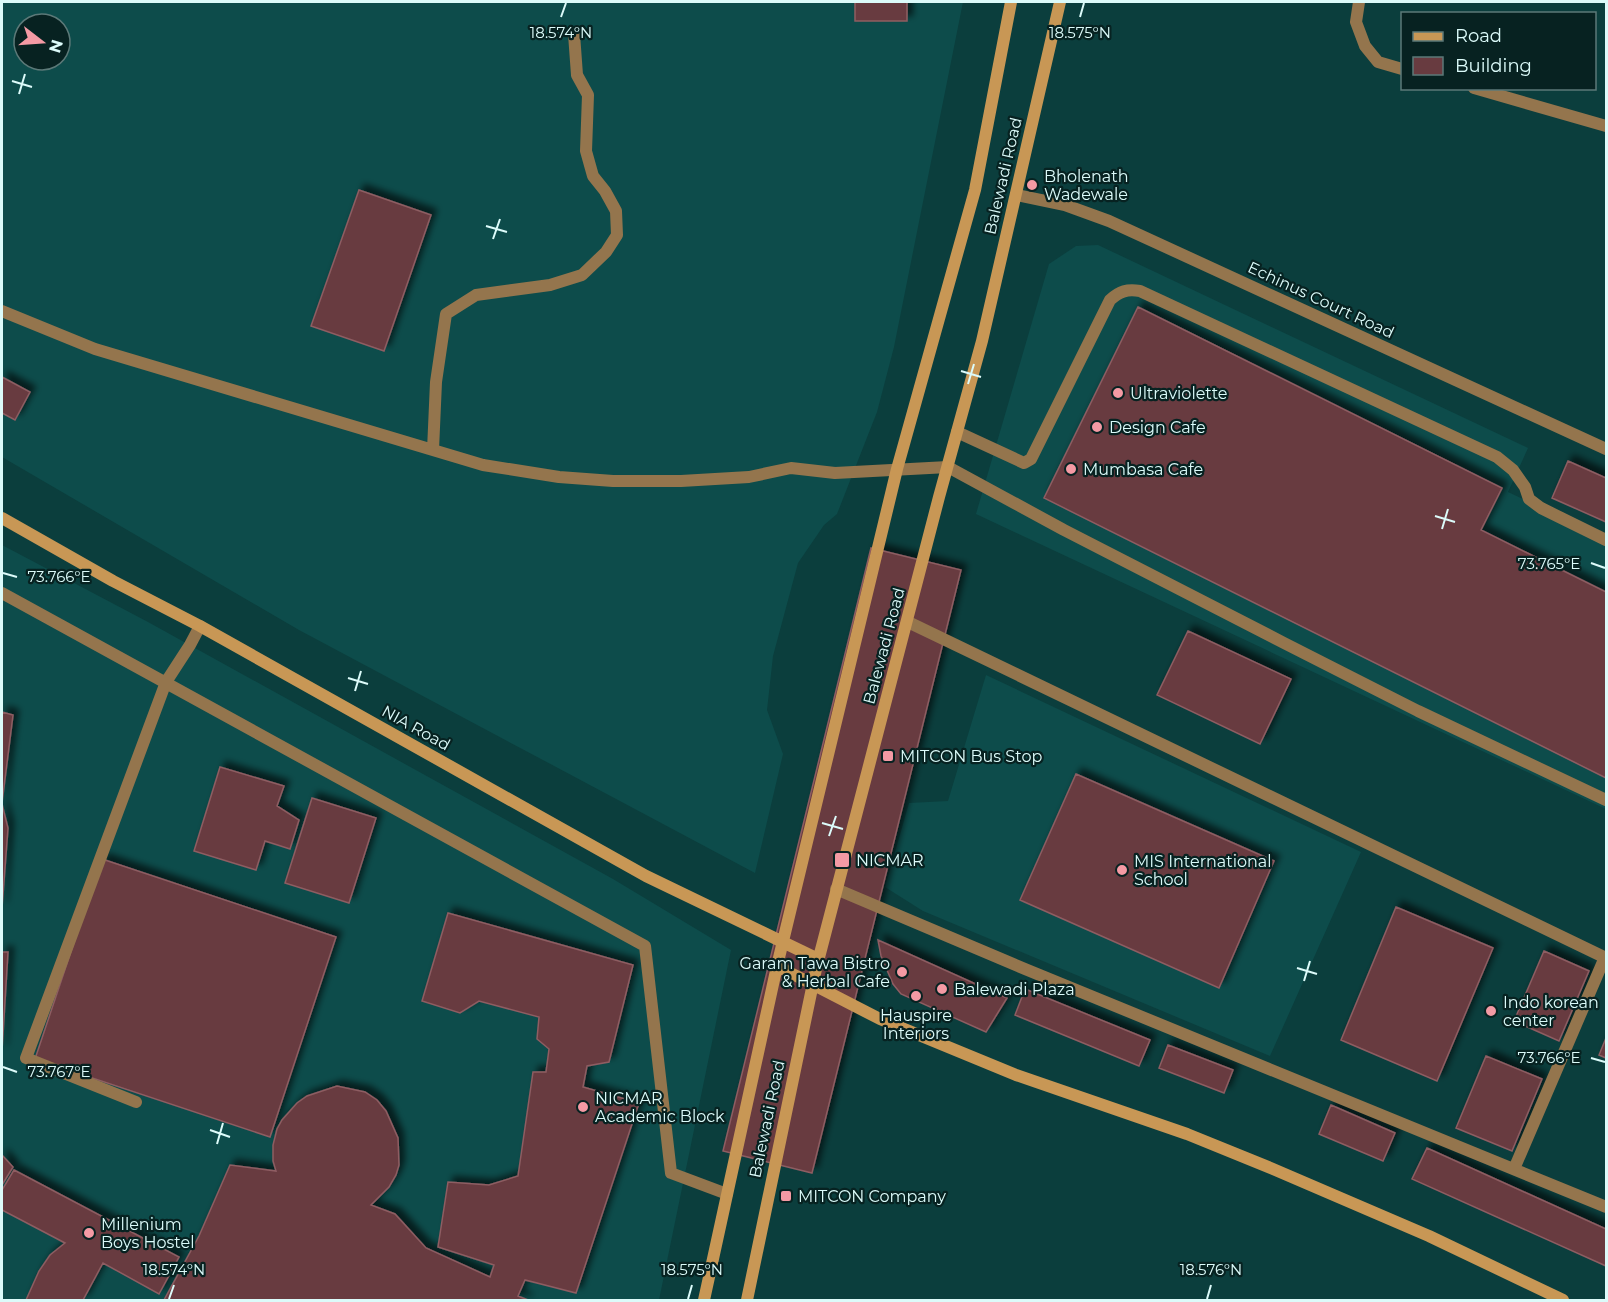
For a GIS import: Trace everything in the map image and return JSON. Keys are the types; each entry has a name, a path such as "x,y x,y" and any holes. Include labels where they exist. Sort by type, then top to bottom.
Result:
{"main road":[{"name":"Balewadi Road","path":"704,1300 777,966 897,469 975,190 1011,2"},
{"name":"Balewadi Road","path":"747,1300 818,959 982,341 1060,2"},
{"name":"NIA Road","path":"2,518 200,626 646,876 818,959"},
{"path":"777,966 880,1019 1016,1075 1187,1134 1429,1236 1563,1300"}],"street":[{"path":"1359,2 1356,22 1365,46 1378,62 1401,69"},
{"path":"432,450 436,382 446,314 477,295 550,285 582,275 606,252 617,235 616,211 605,191 592,176 586,151 588,95 577,75 574,34"},
{"path":"1481,90 1606,126"},
{"name":"Echinus Court Road","path":"1016,195 1065,205 1109,221 1606,449"},
{"path":"957,432 1024,463 1031,459 1110,300 1119,292 1140,291 1497,457 1513,470 1525,487 1529,499 1541,508 1606,540"},
{"path":"2,311 95,349 483,465 559,477 613,481 681,481 748,477 791,468 835,473 948,467 1064,530 1418,711 1606,800"},
{"path":"2,593 645,946 672,1173 728,1194"},
{"path":"908,622 1606,957 1514,1169"},
{"path":"136,1102 26,1058 166,682 200,626"},
{"path":"836,889 1606,1208"}],"shaded area":[{"path":"2,2 963,2 894,347 877,412 837,514 824,525 798,563 773,656 767,710 783,754 755,873 299,630 2,457"},
{"path":"1098,245 1528,448 1508,492 1606,538 1606,809 976,514 1049,264 1076,246"},
{"path":"2,545 148,622 613,879 731,950 659,1300 2,1300"},
{"name":"MIS International School","path":"986,675 1361,852 1270,1056 923,911 885,887 909,803 948,801"}],"building":[{"path":"855,2 907,2 907,21 855,21"},
{"path":"359,190 431,215 384,351 311,326"},
{"path":"1138,307 1502,488 1481,530 1606,592 1606,778 1044,498"},
{"path":"2,377 30,392 15,420 2,413"},
{"path":"1568,461 1606,478 1606,522 1552,498"},
{"name":"NICMAR","path":"871,548 961,570 812,1173 723,1151"},
{"path":"1188,631 1291,679 1260,744 1157,695"},
{"path":"2,712 13,715 2,803"},
{"path":"220,767 284,786 277,806 299,820 290,849 265,841 256,870 194,851"},
{"path":"1076,774 1274,861 1219,988 1020,900"},
{"path":"312,798 376,818 349,903 285,883"},
{"path":"2,804 8,828 2,908"},
{"path":"102,859 336,937 270,1137 35,1059"},
{"path":"1396,907 1493,948 1437,1081 1341,1040"},
{"name":"NICMAR Academic Block","path":"448,913 633,965 609,1062 587,1066 583,1087 639,1103 576,1293 525,1280 518,1296 528,1300 164,1300 199,1236 230,1165 276,1171 273,1161 273,1145 282,1120 297,1103 307,1096 337,1086 365,1092 377,1100 386,1111 398,1138 399,1165 396,1175 389,1187 371,1205 395,1214 426,1248 490,1277 494,1265 438,1247 448,1182 489,1185 518,1176 533,1072 546,1072 549,1049 537,1039 539,1017 479,1001 460,1013 422,1001"},
{"name":"Balewadi Plaza","path":"878,940 1007,998 986,1032 901,994 893,984 881,956"},
{"path":"1544,951 1589,971 1559,1041 1514,1021"},
{"path":"2,952 8,952 2,1051"},
{"path":"1025,989 1150,1040 1139,1066 1015,1015"},
{"path":"1606,1038 1606,1058 1599,1055"},
{"path":"1168,1045 1233,1070 1224,1093 1159,1068"},
{"path":"1486,1056 1542,1079 1512,1151 1456,1128"},
{"path":"1331,1105 1395,1133 1383,1161 1319,1134"},
{"path":"1427,1148 1606,1229 1606,1266 1412,1179"},
{"path":"2,1155 13,1167 2,1185"},
{"name":"Millenium Boys Hostel","path":"14,1170 179,1257 159,1294 103,1263 83,1300 26,1300 39,1271 50,1255 65,1243 2,1210 2,1190"}],"place":[{"name":"Bholenath Wadewale","path":"1032,185"},
{"name":"Ultraviolette","path":"1118,393"},
{"name":"Design Cafe","path":"1097,427"},
{"name":"Mumbasa Cafe","path":"1071,469"},
{"name":"MITCON Bus Stop","path":"888,756"},
{"name":"NICMAR","path":"842,860"},
{"name":"MIS International School","path":"1122,870"},
{"name":"Garam Tawa Bistro & Herbal Cafe","path":"902,972"},
{"name":"Balewadi Plaza","path":"942,989"},
{"name":"Hauspire Interiors","path":"916,996"},
{"name":"Indo korean center","path":"1491,1011"},
{"name":"NICMAR Academic Block","path":"583,1107"},
{"name":"MITCON Company","path":"786,1196"},
{"name":"Millenium Boys Hostel","path":"89,1233"}]}
